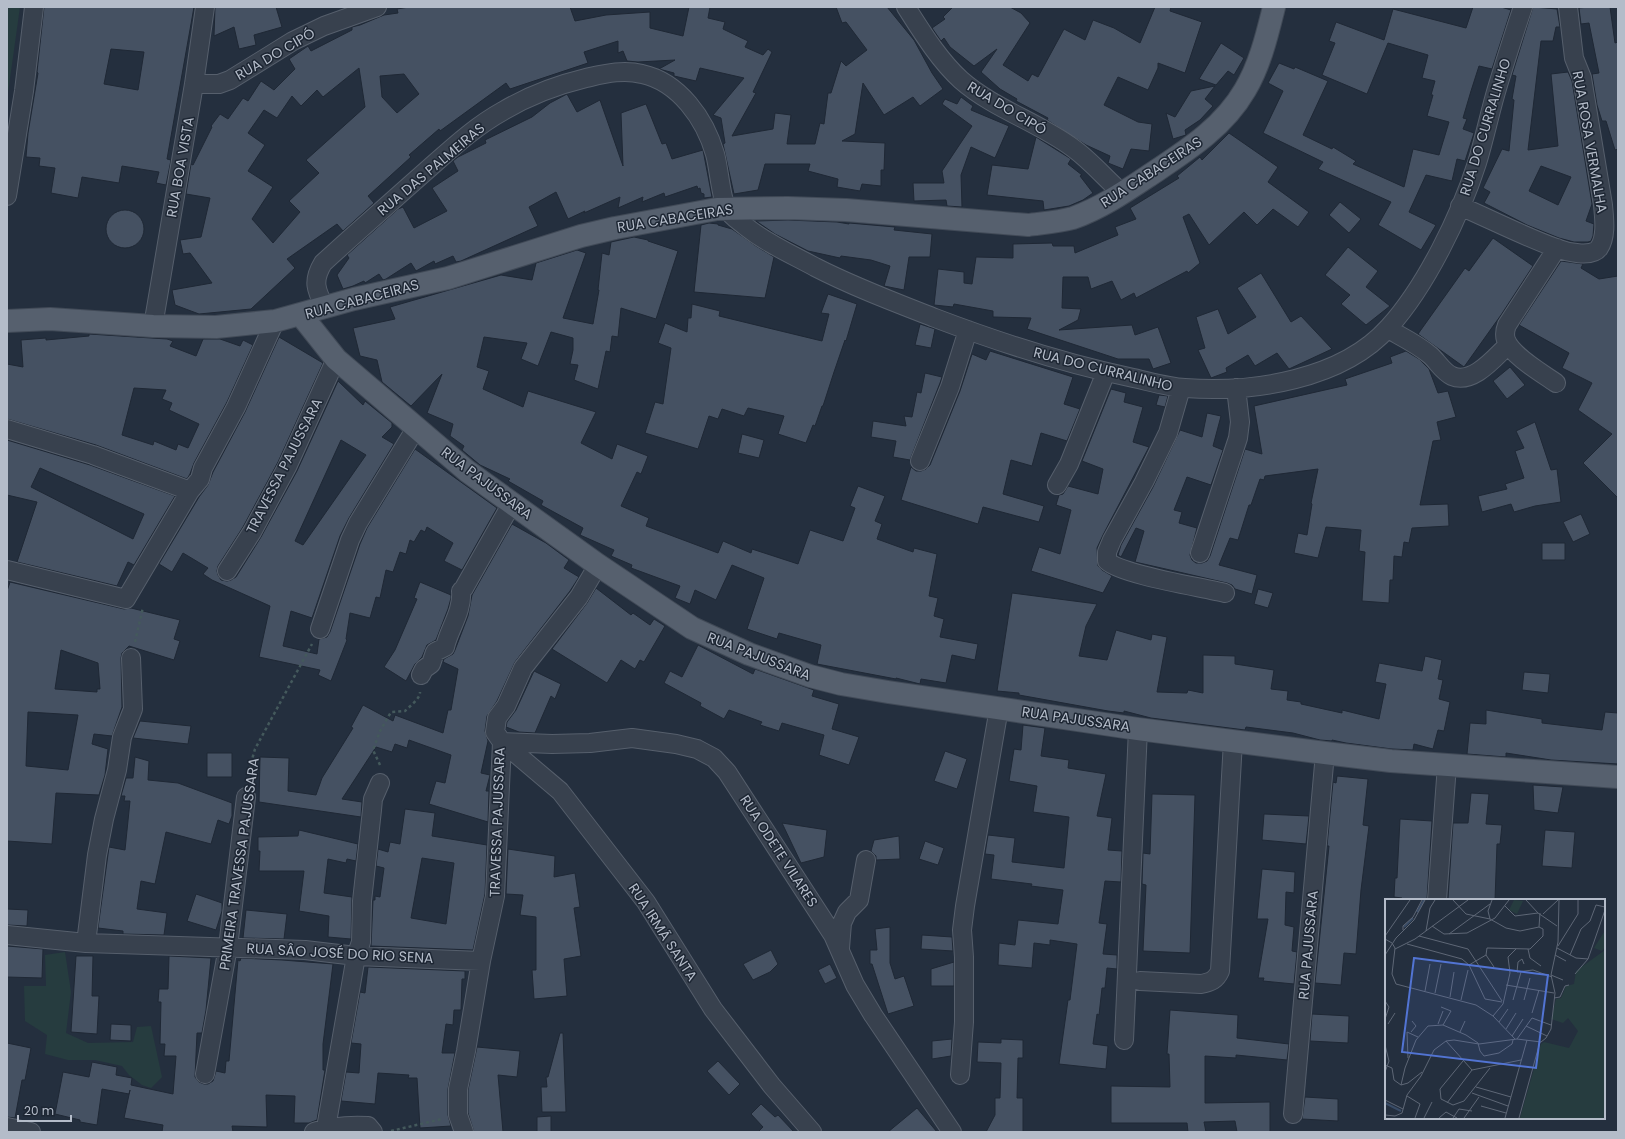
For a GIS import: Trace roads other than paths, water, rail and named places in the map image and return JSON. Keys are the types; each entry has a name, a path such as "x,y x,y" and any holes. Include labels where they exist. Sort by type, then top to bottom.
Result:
{"main road":[{"name":"RUA CABACEIRAS","path":"7,321 50,319 153,326 216,327 275,322 354,299 448,278 581,236 619,227 726,208 846,210 1028,224 1073,218 1094,209 1122,193 1197,143 1218,125 1233,108 1254,73 1274,7"},
{"name":"RUA PAJUSSARA","path":"301,315 336,359 467,471 598,565 692,628 749,654 786,668 841,684 998,714 1138,729 1391,761 1618,777"}],"street":[{"path":"7,196 24,91 34,7"},
{"name":"RUA BOA VISTA","path":"153,326 194,84 205,7"},
{"name":"RUA DO CIPÓ","path":"194,84 219,84 230,80 292,41 324,26 377,7"},
{"name":"RUA DO CIPÓ","path":"906,7 944,62 961,80 998,105 1032,123 1073,148 1122,193"},
{"name":"RUA DO CURRALINHO","path":"726,208 742,224 769,243 830,274 894,302 968,330 1045,355 1106,372 1181,388 1236,388 1265,385 1301,377 1335,366 1361,352 1388,329 1412,297 1441,249 1476,165 1522,7"},
{"name":"RUA ROSA VERMALHA","path":"1460,206 1557,248 1583,253 1593,253 1599,248 1603,237 1603,205 1582,78 1574,58 1568,7"},
{"name":"RUA DAS PALMEIRAS","path":"325,308 318,296 316,279 323,263 465,136 502,111 543,92 573,81 611,72 640,73 666,83 685,100 702,121 715,153 726,208"},
{"path":"1556,383 1514,352 1508,345 1504,332 1557,248"},
{"path":"7,570 126,599 190,491 200,479 203,468 236,407 275,322"},
{"path":"1388,329 1430,355 1445,372 1453,376 1463,377 1473,375 1481,371 1508,345"},
{"path":"920,461 950,387 968,330"},
{"name":"TRAVESSA PAJUSSARA","path":"227,571 252,532 287,467 336,359"},
{"path":"1057,485 1069,464 1106,372"},
{"path":"1181,388 1168,433 1142,486 1112,540 1107,552 1107,561 1112,565 1128,572 1225,593"},
{"path":"1200,553 1238,438 1240,422 1236,388"},
{"path":"320,629 350,540 358,523 416,428"},
{"path":"7,429 93,455 190,491"},
{"path":"421,675 424,669 431,664 435,652 445,647 448,634 455,622 462,600 461,591 512,503"},
{"name":"TRAVESSA PAJUSSARA","path":"464,1132 458,1115 458,1089 481,961 496,890 502,742 495,732 497,718 506,706 523,668 579,597 598,565"},
{"path":"86,943 98,848 117,770 122,737 133,709 130,658"},
{"path":"960,1075 964,1022 964,957 962,930 998,714"},
{"path":"1124,1040 1138,729"},
{"name":"RUA ODETE VILARES","path":"502,742 552,744 590,743 632,738 676,744 697,749 714,758 727,772 738,788 833,934 855,985 873,1016 952,1132"},
{"path":"1140,982 1202,984 1210,982 1217,977 1220,970 1233,741"},
{"name":"RUA IRMÃ SANTA","path":"502,742 560,791 565,797 646,902 713,1009 772,1086 812,1132"},
{"name":"RUA PAJUSSARA","path":"1293,1114 1325,753"},
{"path":"1437,899 1447,765"},
{"path":"373,1132 368,1126 350,1125 320,1130 356,956 361,942 362,901 373,799 380,783"},
{"name":"PRIMEIRA TRAVESSA PAJUSSARA","path":"205,1074 228,947 246,797"},
{"path":"840,948 842,923 847,912 859,900 866,860"},
{"name":"RUA SÂO JOSÉ DO RIO SENA","path":"7,935 86,943 305,950 356,956 481,961"},
{"path":"7,1127 31,1132"}]}
